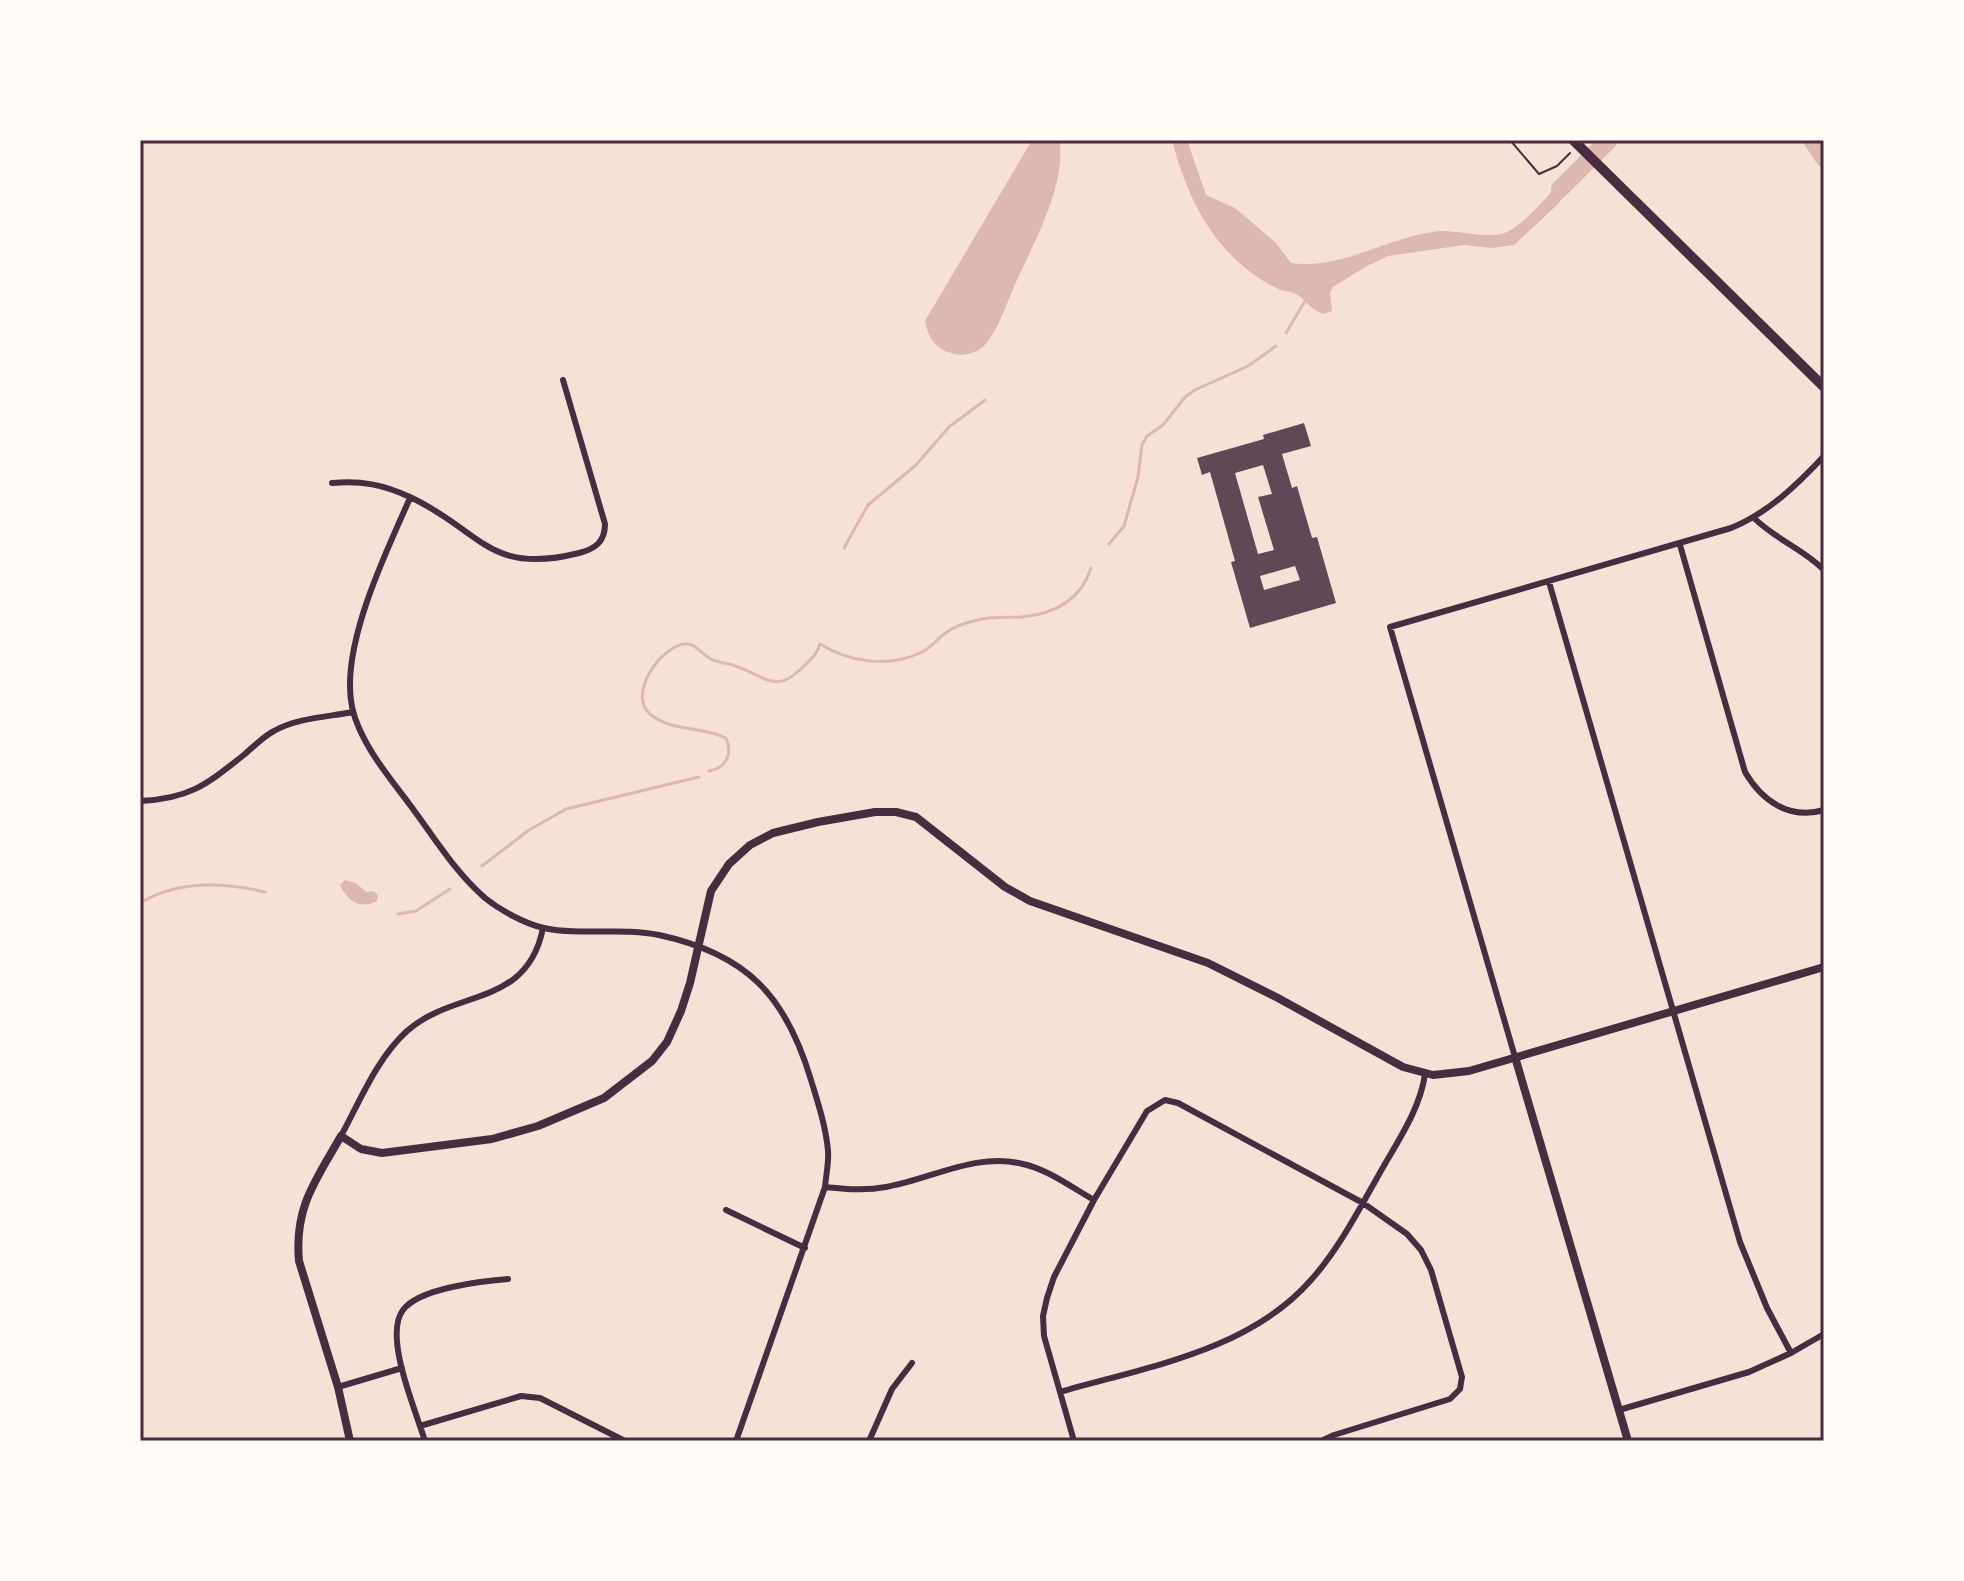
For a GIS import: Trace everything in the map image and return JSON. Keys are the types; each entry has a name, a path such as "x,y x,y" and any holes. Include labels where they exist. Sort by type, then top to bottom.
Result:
{"main road":[{"path":"1572,145 1613,180 1824,387"}],"street":[{"path":"332,483 365,482 410,498 442,515 487,547 512,557 547,560 589,550 604,535 604,520 563,380"},
{"path":"1628,1441 1390,627 1717,534 1754,518 1780,499 1824,456"},
{"path":"410,498 385,556 359,632 350,684 353,712 372,753 466,880 487,900 543,928 657,934 728,959 756,979 789,1022 804,1057 828,1152 825,1187 736,1441"},
{"path":"1754,518 1767,532 1815,561 1824,570"},
{"path":"1680,545 1745,772 1757,792 1772,802 1794,812 1824,810"},
{"path":"1549,582 1740,1242 1767,1308 1791,1353"},
{"path":"140,801 169,799 195,790 214,779 271,732 282,727 353,712"},
{"path":"341,1136 361,1149 382,1153 492,1139 538,1126 604,1098 652,1061 667,1042 681,1011 711,891 729,864 750,845 773,833 875,812 907,814 927,824 999,882 1030,901 1208,963 1389,1060 1425,1074 1456,1074 1824,967"},
{"path":"350,1441 338,1387 299,1261 298,1228 307,1194 385,1057 408,1031 433,1015 514,980 539,950 543,928"},
{"path":"1060,1392 1207,1349 1257,1324 1294,1298 1330,1257 1363,1203 1421,1097 1425,1074"},
{"path":"1074,1441 1050,1362 1043,1316 1054,1277 1094,1200 1147,1111 1165,1100 1178,1103 1363,1203 1407,1234 1421,1250 1431,1270 1462,1377 1460,1389 1450,1399 1321,1441"},
{"path":"825,1187 860,1191 887,1187 976,1162 1000,1160 1040,1169 1094,1200"},
{"path":"726,1210 805,1248"},
{"path":"425,1441 397,1349 396,1324 403,1309 417,1298 476,1282 508,1279"},
{"path":"1619,1410 1749,1372 1824,1334"},
{"path":"869,1441 892,1389 912,1363"},
{"path":"338,1387 402,1368"},
{"path":"420,1426 521,1396 540,1398 625,1441"}],"path":[{"path":"1510,140 1539,174 1557,166 1572,145"}],"shaded area":[{"path":"1032,140 1059,140 1060,143 1057,181 1045,218 990,339 981,349 971,353 961,355 945,351 931,339 925,321"},
{"path":"1172,140 1187,140 1206,195 1235,208 1276,243 1291,263 1329,262 1402,239 1440,231 1491,235 1507,232 1533,212 1572,168 1581,177 1556,206 1514,245 1491,248 1464,245 1388,256 1333,287 1330,293 1332,311 1323,314 1298,295 1276,288 1255,276 1221,244 1196,206"},
{"path":"345,880 356,883 366,892 373,891 378,895 377,901 365,905 355,902 346,896 340,885"}],"building":[{"path":"1304,423 1311,446 1282,454 1292,488 1297,486 1312,538 1317,537 1336,603 1250,628 1210,472 1202,475 1197,458 1264,439 1263,435","holes":["1263,465 1272,494 1258,497 1274,550 1258,554 1235,473","1295,566 1300,580 1264,590 1260,576"]}],"waterway":[{"path":"1560,189 1609,140"},
{"path":"1812,140 1824,158"},
{"path":"1286,333 1305,301"},
{"path":"1109,544 1124,526 1138,477 1142,445 1147,436 1163,425 1185,397 1195,390 1248,366 1276,346"},
{"path":"844,548 868,505 916,465 949,427 985,400"},
{"path":"709,771 724,763 729,749 726,738 658,720 644,705 642,695 650,672 666,653 676,647 692,645 714,660 779,682 795,674 814,655 820,644 856,659 882,661 908,658 924,651 948,631 965,623 989,618 1021,617 1055,609 1081,589 1091,568"},
{"path":"482,866 529,830 566,809 699,777"},
{"path":"140,903 170,890 201,885 233,886 265,892"},
{"path":"398,914 416,911 450,889"}]}
